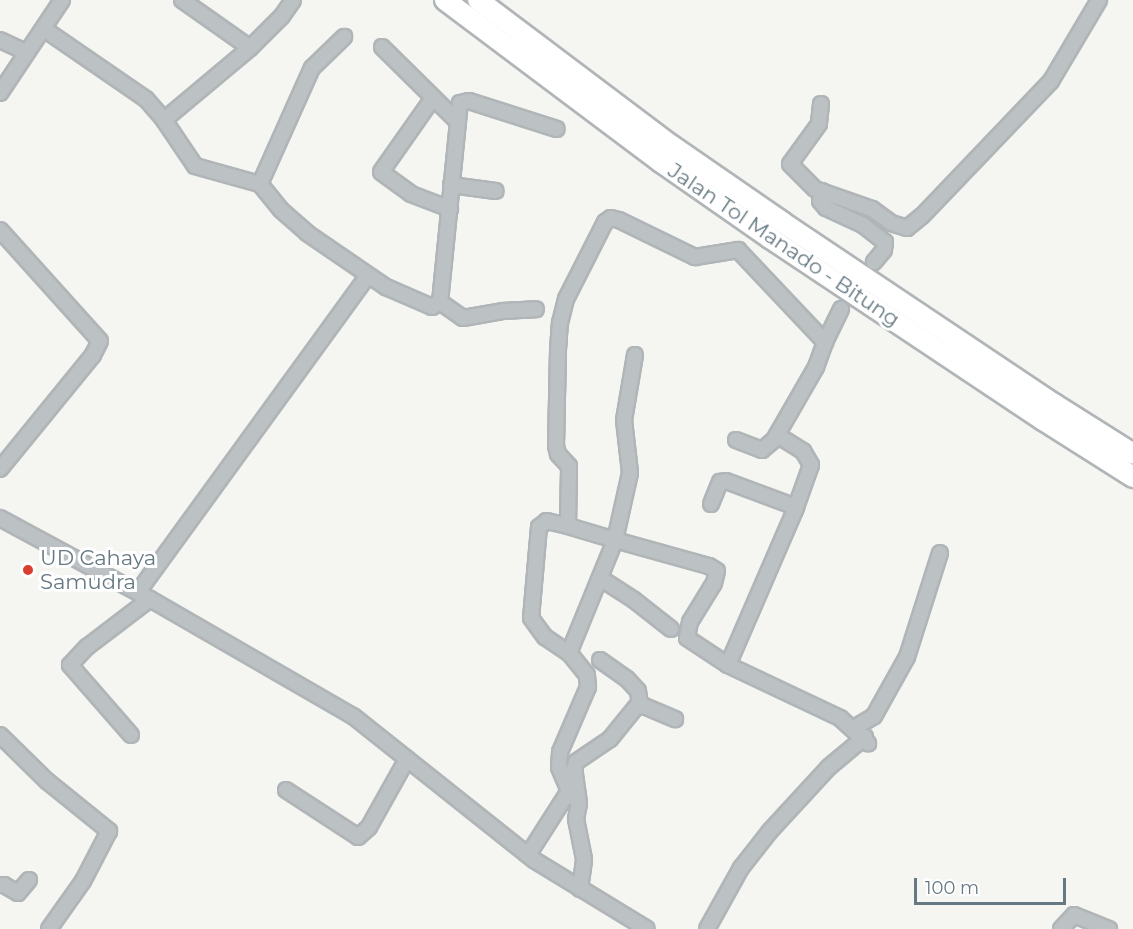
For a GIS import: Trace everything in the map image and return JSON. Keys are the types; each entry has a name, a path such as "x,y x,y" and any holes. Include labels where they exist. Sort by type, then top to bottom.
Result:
{"highway":[{"name":"Jalan Tol Manado - Bitung","path":"445,0 652,155 761,231 1043,420 1133,477"},
{"name":"Jalan Tol Manado - Bitung","path":"478,0 672,146 1044,398 1133,454"}],"street":[{"path":"0,93 62,0"},
{"path":"182,0 250,48"},
{"path":"164,120 250,48 282,16 293,0"},
{"path":"821,104 819,123 790,164 815,189 872,209 891,223 907,228 922,216 1051,81 1099,0"},
{"path":"44,29 146,99 164,120 195,166 260,184 293,222 368,276 432,308 440,302 450,209 456,120 463,100 556,129"},
{"path":"260,184 312,68 344,37"},
{"path":"0,40 26,52"},
{"path":"382,47 456,120"},
{"path":"433,98 381,172 411,194 450,209"},
{"path":"452,185 496,191"},
{"path":"822,191 820,201 825,208 863,225 885,242 884,250 874,262"},
{"path":"568,526 569,466 558,454 556,446 560,323 566,299 606,222 611,218 695,257 738,250 825,342"},
{"path":"0,230 100,341 93,355 0,469"},
{"path":"131,735 70,664 144,596 368,276"},
{"path":"440,302 463,318 502,311 536,309"},
{"path":"736,440 762,450 777,435 816,367 841,309"},
{"path":"569,653 615,540 630,473 624,420 635,355"},
{"path":"728,665 796,507 811,465 810,459 803,451 777,435"},
{"path":"711,504 720,482 726,481 796,507"},
{"path":"0,518 144,596 352,716 528,855 647,929"},
{"path":"579,803 569,791 559,767 560,752 588,687 587,675 569,653 545,637 531,618 539,527 547,521 710,566 717,571 714,582 690,622 687,638 728,665 823,709 862,736"},
{"path":"707,929 741,868 770,831 829,767 862,736 907,657 940,553"},
{"path":"600,578 671,629"},
{"path":"600,660 627,680 638,692 640,705"},
{"path":"640,705 675,720"},
{"path":"580,889 584,859 576,819 579,803 574,769 576,762 602,746 640,705"},
{"path":"0,735 47,781 109,831 82,881 49,929"},
{"path":"286,790 358,837 369,827 407,759"},
{"path":"528,855 569,791"},
{"path":"0,885 18,893 29,880"},
{"path":"1061,929 1074,915 1110,929"}],"place":[{"name":"UD Cahaya Samudra","path":"28,570"}]}
